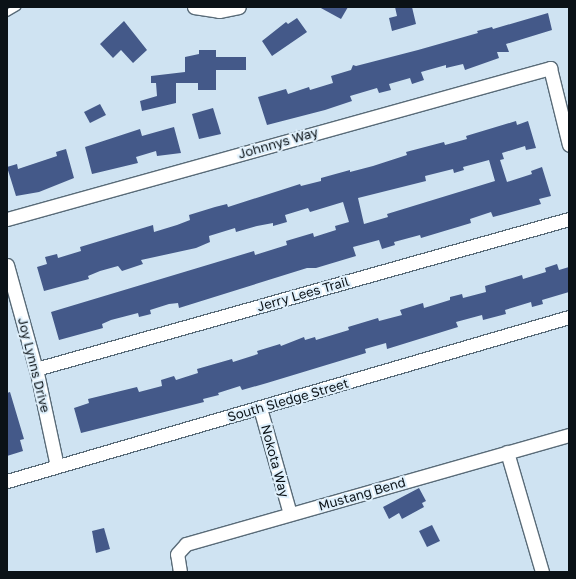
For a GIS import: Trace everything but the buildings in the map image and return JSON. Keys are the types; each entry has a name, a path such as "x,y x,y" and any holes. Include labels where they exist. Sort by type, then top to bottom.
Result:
{"street":[{"path":"194,7 219,11 239,7"},
{"name":"Johnnys Way","path":"7,219 550,68 569,145"},
{"name":"Jerry Lees Trail","path":"36,369 569,219"},
{"name":"Joy Lynns Drive","path":"7,265 36,369 57,466"},
{"name":"South Sledge Street","path":"7,480 260,408 569,317"},
{"name":"Nokota Way","path":"260,408 290,514"},
{"name":"Mustang Bend","path":"180,572 177,554 186,544 569,435"},
{"path":"507,452 542,572"}],"lane":[{"path":"7,13 17,7"}]}
